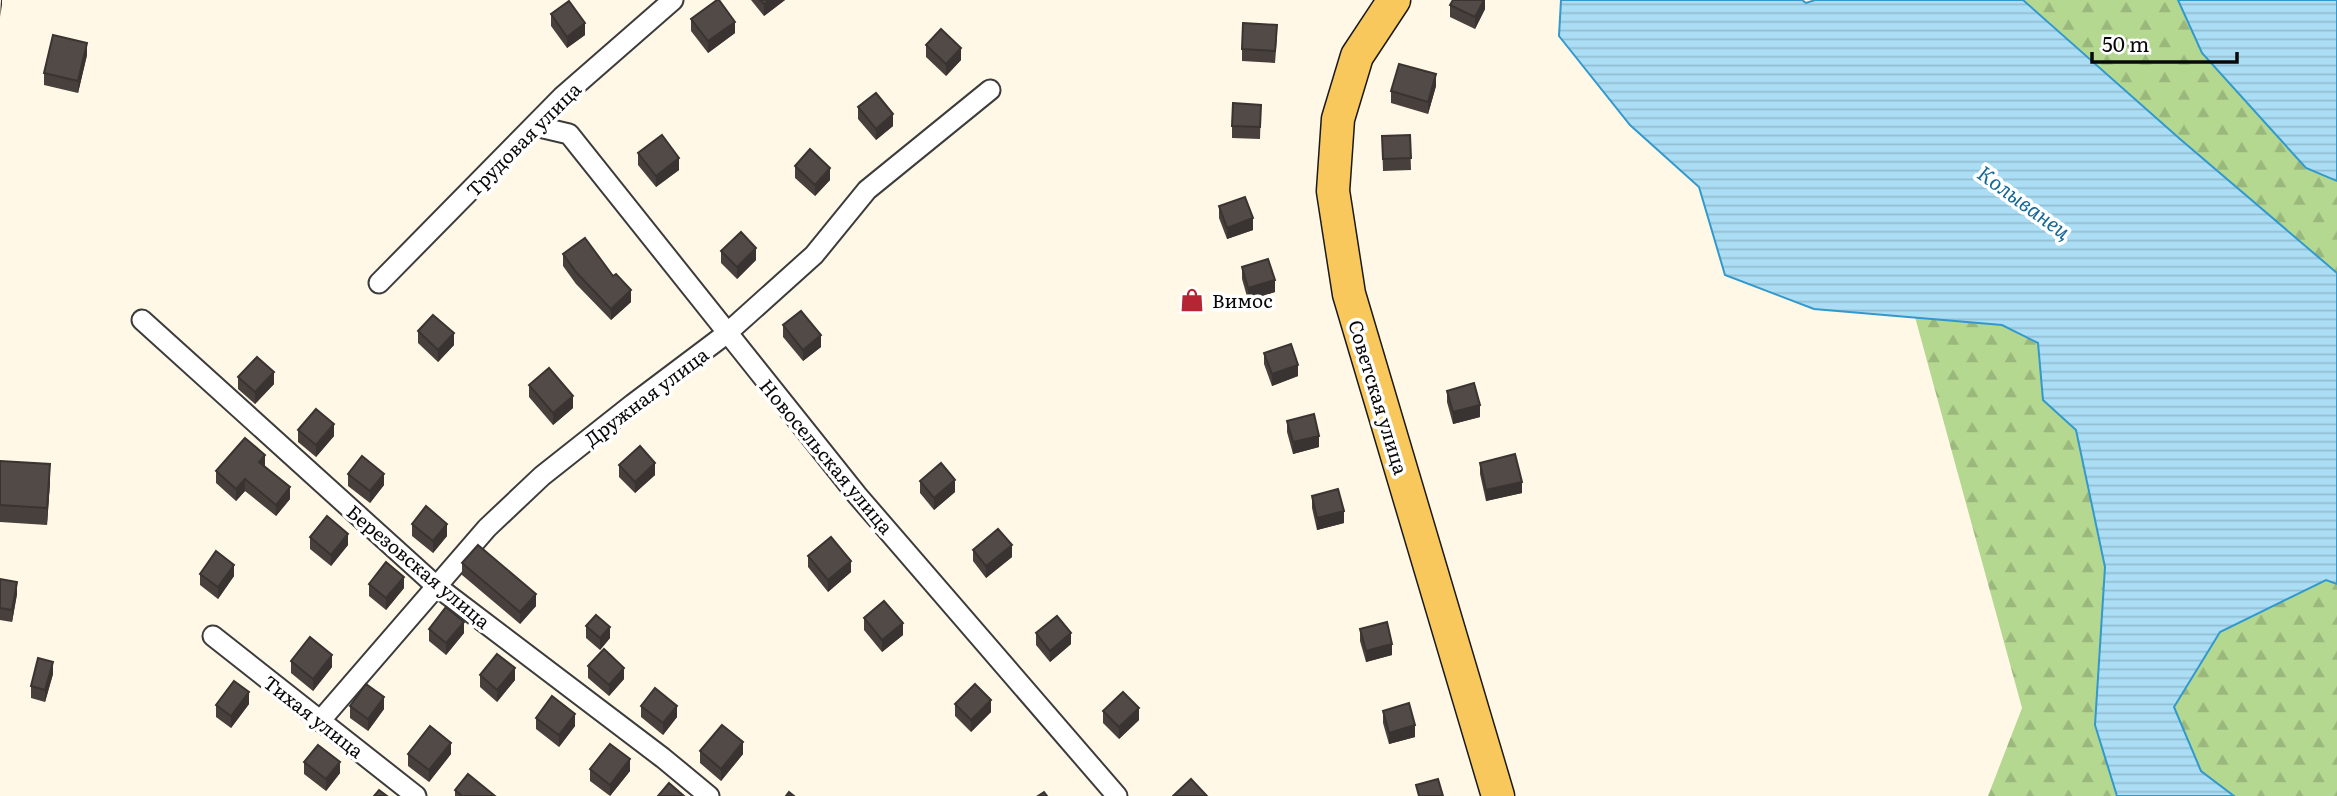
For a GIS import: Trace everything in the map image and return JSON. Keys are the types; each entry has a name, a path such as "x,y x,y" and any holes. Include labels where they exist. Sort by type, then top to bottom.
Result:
{"main road":[{"name":"Советская улица","path":"1394,0 1356,57 1338,119 1333,191 1349,294 1498,796"}],"street":[{"name":"Трудовая улица","path":"379,283 562,97 673,0"},
{"name":"Дружная улица","path":"320,721 435,585 487,528 542,476 726,334 814,255 867,190 990,90"},
{"name":"Новосельская улица","path":"535,127 569,134 857,495 1117,796"},
{"name":"Березовская улица","path":"142,320 435,585 709,796"},
{"name":"Тихая улица","path":"213,636 416,796"}],"green space":[{"path":"2023,0 2178,0 2202,53 2306,168 2337,181 2337,273 2180,139"},
{"path":"1915,317 2003,325 2038,343 2043,400 2076,430 2105,567 2095,725 2117,796 1988,796 2022,708"},
{"path":"2327,580 2337,584 2337,796 2234,796 2201,772 2174,707 2220,632"}],"water":[{"name":"Колыванец","path":"1561,0 1802,0 1806,3 1815,0 2023,0 2337,273 2337,584 2326,580 2220,632 2174,707 2201,771 2234,796 2117,796 2095,725 2105,567 2076,430 2043,400 2038,343 2002,325 1814,309 1725,275 1699,187 1630,125 1559,36"},
{"path":"2178,0 2337,0 2337,181 2306,168 2202,53"}],"building":[{"path":"717,0 735,22 708,41 691,19"},
{"path":"1453,0 1484,0 1475,17 1450,5"},
{"path":"569,1 585,23 567,37 551,14"},
{"path":"1243,23 1277,25 1275,51 1242,49"},
{"path":"941,29 961,48 946,64 926,45"},
{"path":"53,35 87,43 78,81 44,73"},
{"path":"1399,64 1436,74 1428,102 1391,91"},
{"path":"876,93 893,114 876,129 858,107"},
{"path":"1233,103 1261,105 1260,127 1232,126"},
{"path":"662,135 679,158 656,176 638,153"},
{"path":"1410,135 1411,158 1383,159 1382,136"},
{"path":"810,149 830,168 815,185 795,166"},
{"path":"1245,197 1253,218 1227,228 1219,206"},
{"path":"741,232 756,248 737,267 721,251"},
{"path":"585,238 613,276 616,274 631,290 611,309 563,254"},
{"path":"1268,259 1275,280 1248,288 1242,267"},
{"path":"801,311 821,335 803,350 783,325"},
{"path":"433,315 454,333 438,350 418,331"},
{"path":"1291,344 1298,365 1272,374 1264,353"},
{"path":"257,357 274,372 255,392 238,377"},
{"path":"549,368 573,396 553,413 529,385"},
{"path":"1474,383 1480,405 1453,412 1447,391"},
{"path":"316,409 334,424 316,445 298,430"},
{"path":"1314,414 1319,436 1293,442 1287,421"},
{"path":"245,438 265,455 259,462 290,487 276,505 245,479 236,489 216,471"},
{"path":"640,446 655,463 635,482 619,465"},
{"path":"1515,454 1522,482 1486,490 1480,463"},
{"path":"362,456 384,474 370,491 348,474"},
{"path":"0,461 50,464 47,508 0,505"},
{"path":"941,463 955,480 934,498 920,481"},
{"path":"1338,489 1344,511 1317,518 1312,496"},
{"path":"426,506 447,524 433,541 412,524"},
{"path":"327,516 348,534 331,555 310,537"},
{"path":"998,529 1012,545 986,566 973,550"},
{"path":"831,537 851,561 828,580 808,556"},
{"path":"478,545 536,594 520,612 462,563"},
{"path":"216,551 234,565 218,587 200,574"},
{"path":"386,562 404,577 386,598 369,584"},
{"path":"0,579 17,582 12,610 0,608"},
{"path":"884,601 903,623 882,640 864,618"},
{"path":"446,607 464,622 446,643 429,629"},
{"path":"596,615 610,627 600,638 586,626"},
{"path":"1057,616 1071,633 1050,651 1036,633"},
{"path":"1387,622 1392,644 1366,651 1360,629"},
{"path":"310,637 332,655 313,679 291,661"},
{"path":"604,649 624,668 609,685 588,666"},
{"path":"497,654 515,668 497,690 480,675"},
{"path":"38,658 53,662 45,690 31,686"},
{"path":"234,681 249,692 231,716 216,705"},
{"path":"366,684 384,697 368,719 350,706"},
{"path":"975,684 991,700 971,720 955,704"},
{"path":"655,688 677,706 663,723 641,706"},
{"path":"1123,692 1139,708 1119,727 1103,711"},
{"path":"552,696 575,714 559,735 536,718"},
{"path":"1409,703 1415,725 1389,733 1383,711"},
{"path":"722,725 743,742 721,769 700,751"},
{"path":"430,726 451,743 429,770 408,754"},
{"path":"610,744 630,759 610,785 590,769"},
{"path":"318,745 340,762 326,779 304,762"},
{"path":"468,774 495,796 462,796 455,790"},
{"path":"1191,779 1207,796 1173,796"},
{"path":"1438,779 1443,796 1419,796 1416,785"},
{"path":"669,783 684,796 658,796"},
{"path":"379,790 387,796 374,796"}],"place":[{"name":"Вимос","path":"1192,300"}]}
